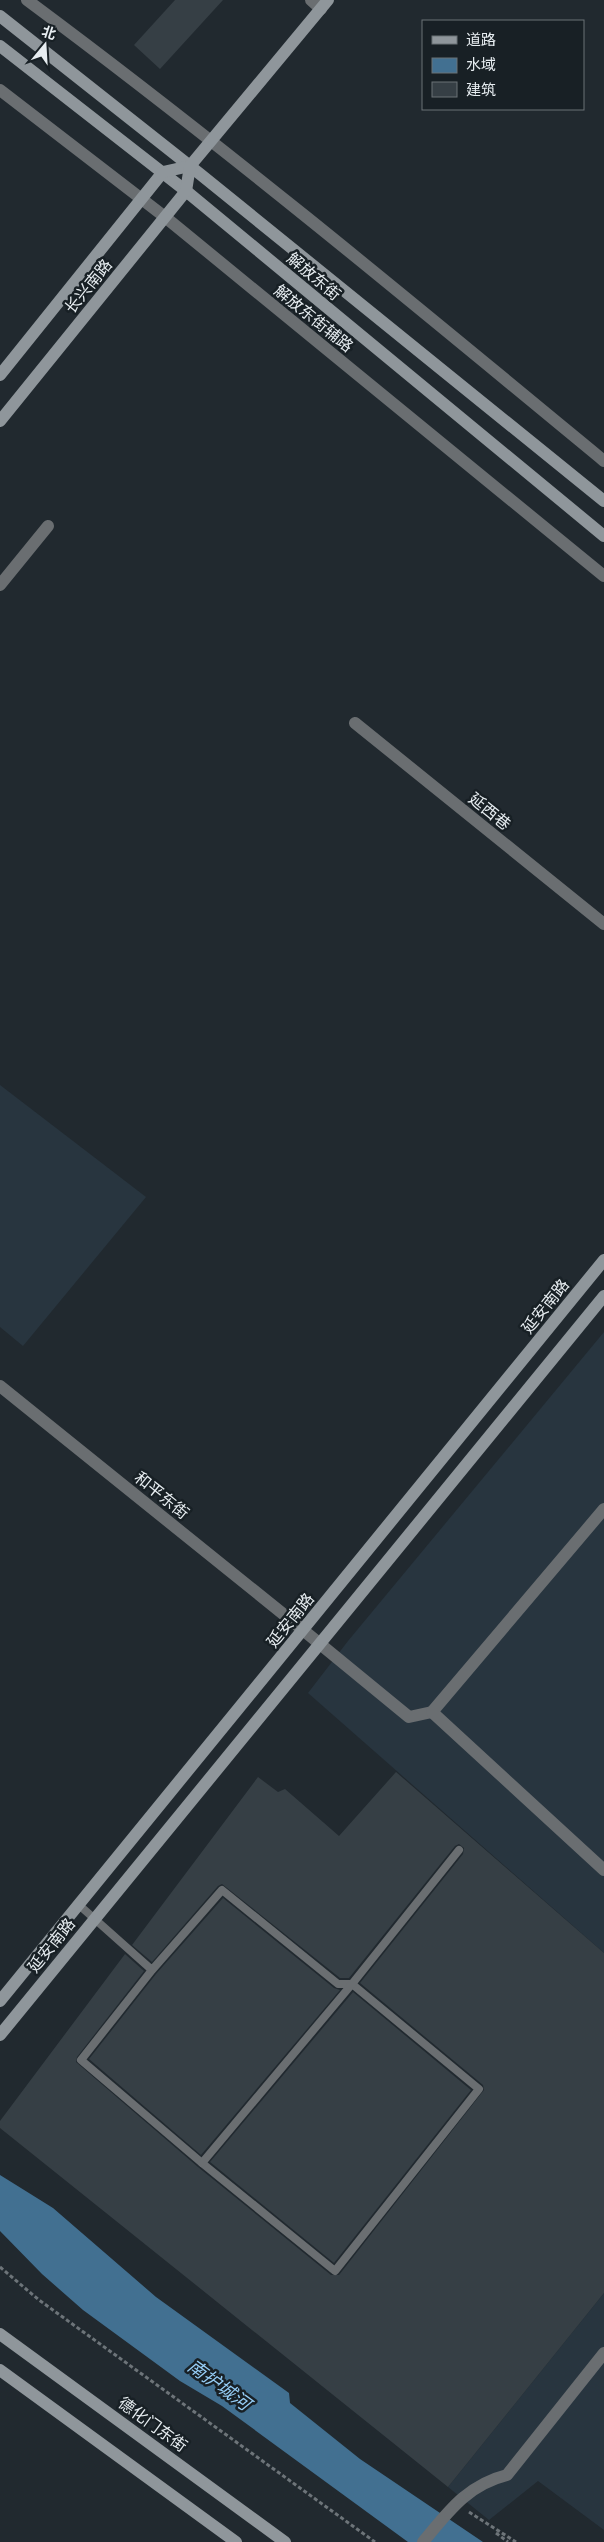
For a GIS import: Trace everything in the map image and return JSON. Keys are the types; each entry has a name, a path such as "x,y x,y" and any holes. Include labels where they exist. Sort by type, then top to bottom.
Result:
{"main road":[{"name":"长兴南路","path":"0,421 186,191 190,166 324,4"},
{"name":"解放东街","path":"0,16 190,166 604,501"},
{"name":"解放东街","path":"0,46 163,172 604,536"},
{"path":"163,172 190,166"},
{"name":"长兴南路","path":"0,375 163,172"},
{"name":"延安南路","path":"0,2001 604,1260"},
{"name":"延安南路","path":"0,2035 604,1296"},
{"name":"德化门东街","path":"0,2334 285,2542"},
{"path":"0,2370 236,2542"}],"street":[{"path":"27,0 136,81 604,461"},
{"path":"311,0 324,4"},
{"name":"解放东街辅路","path":"0,90 166,217 604,576"},
{"path":"0,585 48,526"},
{"name":"延西巷","path":"356,723 604,924"},
{"name":"和平东街","path":"0,1386 409,1717 432,1712"},
{"path":"604,1509 432,1712 604,1870"},
{"path":"423,2542 455,2504 488,2480 507,2475 604,2353"}],"lane":[{"path":"202,2163 352,1984 459,1850"},
{"path":"222,1890 338,1984 352,1984 479,2089 335,2271 202,2163 81,2060 152,1970 222,1890"},
{"path":"79,1905 93,1920 152,1970"}],"path":[{"path":"0,2267 39,2300 374,2542"},
{"path":"455,2504 516,2542"},
{"path":"488,2526 508,2542"}],"shaded area":[{"path":"0,1085 146,1197 23,1346 0,1327"},
{"path":"604,1332 604,1953 308,1693 348,1641"},
{"path":"604,2293 604,2530 538,2481 489,2520 448,2487"}],"water":[{"name":"南护城河","path":"0,2175 53,2208 156,2297 289,2393 290,2403 360,2459 483,2542 408,2542 222,2406 180,2381 83,2310 42,2274 0,2231"}],"building":[{"path":"175,0 223,0 160,69 134,45"},
{"path":"396,1772 604,1953 604,2293 448,2487 0,2128 0,2121 125,1954 144,1971 77,2057 76,2062 198,2167 331,2275 339,2275 484,2090 483,2085 360,1983 463,1854 464,1848 459,1844 455,1846 349,1978 340,1978 222,1884 218,1886 152,1962 132,1945 258,1777 278,1792 285,1789 339,1836"},
{"path":"223,1898 334,1988 340,1990 201,2155 89,2059 156,1974"},
{"path":"353,1992 471,2090 334,2263 210,2162"}]}
